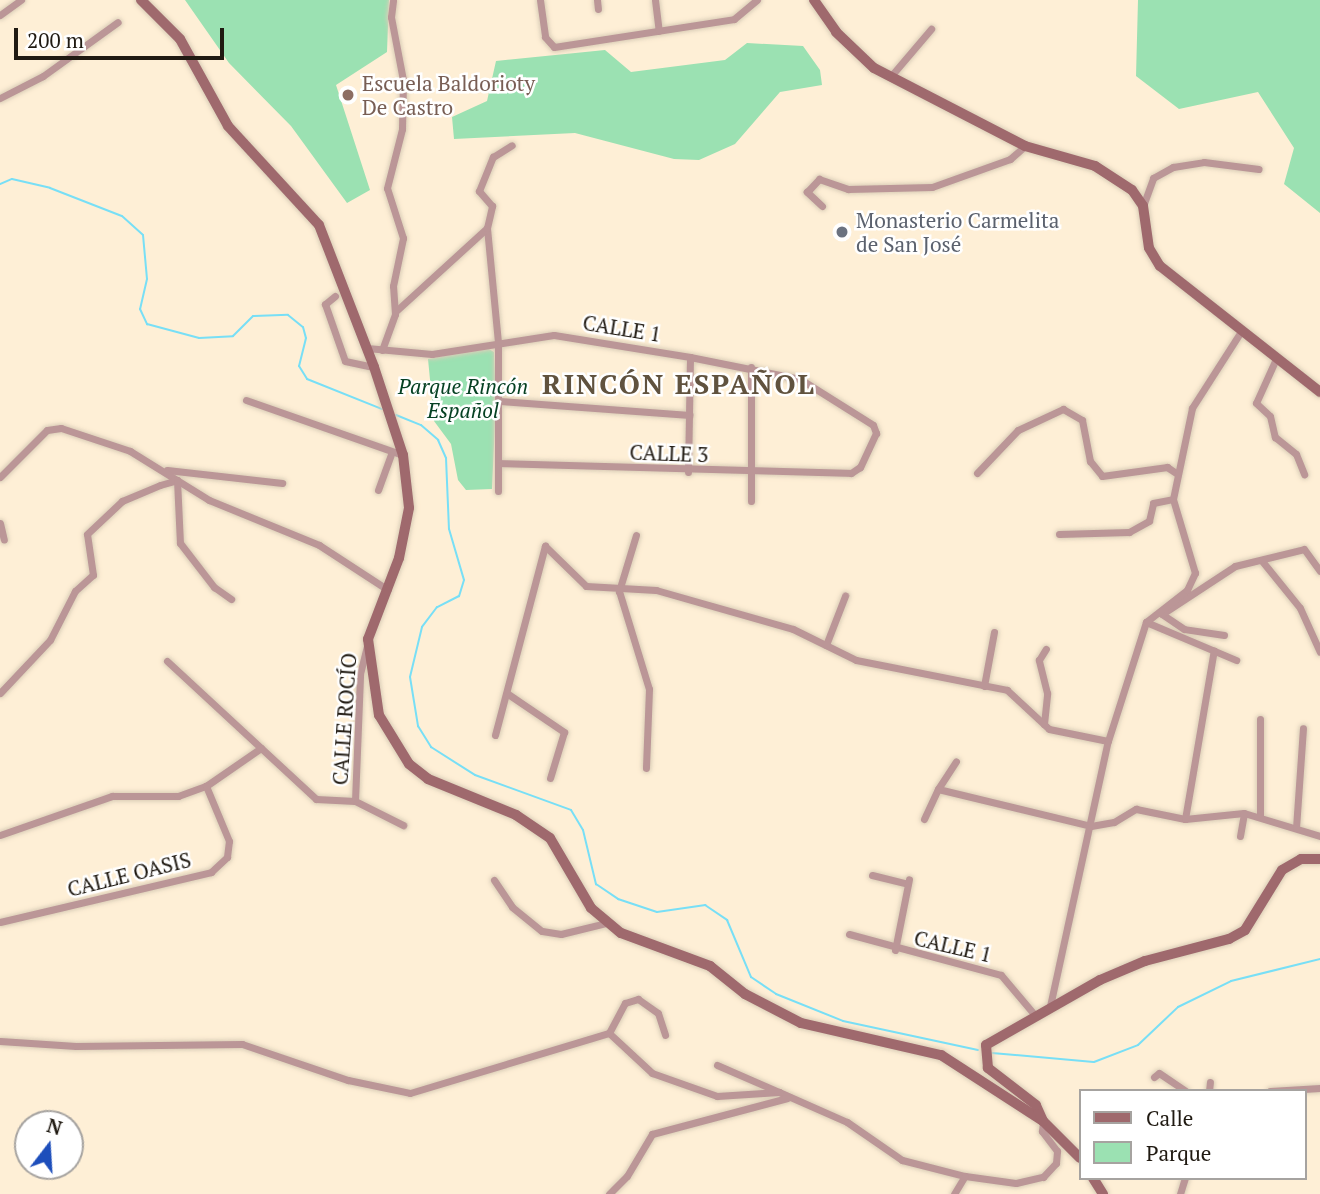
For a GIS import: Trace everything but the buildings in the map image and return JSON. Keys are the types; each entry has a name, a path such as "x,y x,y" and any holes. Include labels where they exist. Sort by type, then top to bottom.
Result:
{"street":[{"path":"0,15 21,0"},
{"path":"141,0 180,39 228,126 319,225 374,367 403,455 409,508 388,590 368,639 379,715 409,764 428,779 516,815 550,838 590,908 607,923 710,966 745,995 801,1023 941,1055 1043,1121 1078,1156"},
{"path":"382,350 396,311 393,286 403,238 387,188 402,129 403,80 391,17 393,0"},
{"path":"540,0 545,37 554,47 734,19 757,0"},
{"path":"655,0 659,31"},
{"path":"814,0 836,32 874,68 1025,146 1103,170 1132,190 1143,206 1149,248 1160,266 1275,361 1320,392"},
{"path":"0,98 43,76 118,22"},
{"path":"891,76 931,29"},
{"path":"498,491 498,343 487,228 492,206 479,191 493,158 512,145"},
{"path":"822,206 807,192 819,179 848,189 932,187 1010,159 1025,146"},
{"path":"1143,206 1153,178 1173,167 1204,162 1259,169"},
{"path":"396,311 487,228"},
{"path":"335,296 325,304 345,361 374,367"},
{"path":"1162,614 1186,590 1195,573 1173,499 1176,473 1192,408 1240,333"},
{"name":"CALLE 1","path":"366,348 432,354 554,335 751,367 800,379 860,417 876,433 860,467 837,472"},
{"path":"688,472 690,357"},
{"path":"1275,361 1256,403 1270,416 1275,437 1296,454 1304,474"},
{"path":"751,367 751,501"},
{"path":"246,400 391,455 403,455"},
{"path":"500,401 689,415"},
{"path":"977,473 1018,430 1063,409 1082,420 1090,461 1102,476 1167,467 1176,473"},
{"path":"0,477 47,430 61,428 167,470 282,484"},
{"path":"378,490 391,455"},
{"name":"CALLE 3","path":"500,463 688,472 837,472"},
{"path":"167,470 177,480 209,500 319,545 388,590"},
{"path":"177,480 180,542 214,586 231,598"},
{"path":"0,693 50,640 75,591 93,575 87,534 122,501 177,480"},
{"path":"1059,534 1129,532 1149,521 1153,503 1173,499"},
{"path":"0,523 4,540"},
{"path":"636,535 619,591 649,689 646,768"},
{"path":"495,735 545,546 586,586 619,591 656,590 691,604 751,615 856,660 984,686 1018,696 1044,724 1108,741"},
{"path":"1050,1006 1108,741 1146,622 1202,592 1223,572 1304,550 1320,571"},
{"path":"1262,561 1300,608 1320,652"},
{"path":"826,645 845,596"},
{"path":"1162,614 1184,629 1224,635"},
{"path":"1146,622 1236,660"},
{"path":"984,686 994,632"},
{"name":"CALLE ROCÍO","path":"355,801 360,674 368,639"},
{"path":"1044,724 1047,693 1039,660 1046,649"},
{"path":"1185,818 1214,650"},
{"path":"167,661 316,799 355,801 404,825"},
{"path":"508,694 564,732 550,778"},
{"path":"1260,719 1260,815"},
{"path":"1296,828 1303,728"},
{"path":"0,835 99,799 178,796 206,786 261,748"},
{"path":"924,819 956,761"},
{"name":"CALLE OASIS","path":"0,922 211,872 227,857 229,841 206,786"},
{"path":"939,789 1091,826 1136,809 1185,818 1244,813 1260,815 1320,836"},
{"path":"1240,836 1244,813"},
{"path":"717,1065 846,1122 902,1160 965,1176 1016,1183 1042,1177 1056,1164 1056,1151 1042,1131 1043,1121 1035,1105 998,1079 983,1056 994,1038 1034,1014 1145,961 1229,939 1245,930 1282,870 1301,859 1320,859"},
{"path":"872,876 908,881 895,950"},
{"path":"494,880 512,906 542,931 561,934 607,923"},
{"name":"CALLE 1","path":"849,934 895,950 1001,975 1034,1014"},
{"path":"0,1041 76,1046 242,1044 348,1080 410,1093 609,1033 625,1003 638,999 659,1013 665,1035"},
{"path":"609,1033 652,1073 693,1089 734,1096 779,1092"},
{"path":"1154,1077 1159,1073 1183,1089"},
{"path":"1209,1089 1210,1082"},
{"path":"609,1194 627,1176 652,1134 787,1098"},
{"path":"954,1194 965,1176"}],"green space":[{"path":"185,0 389,0 387,52 336,85 370,190 347,203 291,126 229,63"},
{"path":"1138,0 1320,0 1320,213 1284,184 1294,148 1258,92 1179,109 1136,76"},
{"path":"747,43 803,46 820,70 822,85 780,92 735,144 699,160 674,159 575,133 454,139 452,117 487,101 496,61 605,50 631,72 725,60"},
{"name":"Parque Rincón Español","path":"487,348 494,352 496,400 492,489 466,490 458,480 451,444 434,421 428,359"}],"waterway":[{"path":"0,184 12,179 50,188 122,216 143,235 147,279 140,309 147,324 199,338 233,336 253,316 288,315 303,327 306,338 299,366 307,379 382,409"},
{"path":"396,415 421,425 438,440 446,458 449,529 464,580 459,596 437,607 422,627 410,677 418,726 431,747 475,775 571,810 583,830 596,884 618,899 657,912 705,905 727,920 751,977 776,994 843,1021 978,1050"},
{"path":"992,1053 1094,1062 1138,1045 1178,1007 1231,981 1320,959"}],"place":[{"name":"Escuela Baldorioty De Castro","path":"348,95"},
{"name":"Monasterio Carmelita de San José","path":"842,232"}],"district":[{"name":"RINCÓN ESPAÑOL","path":"679,384"}]}
